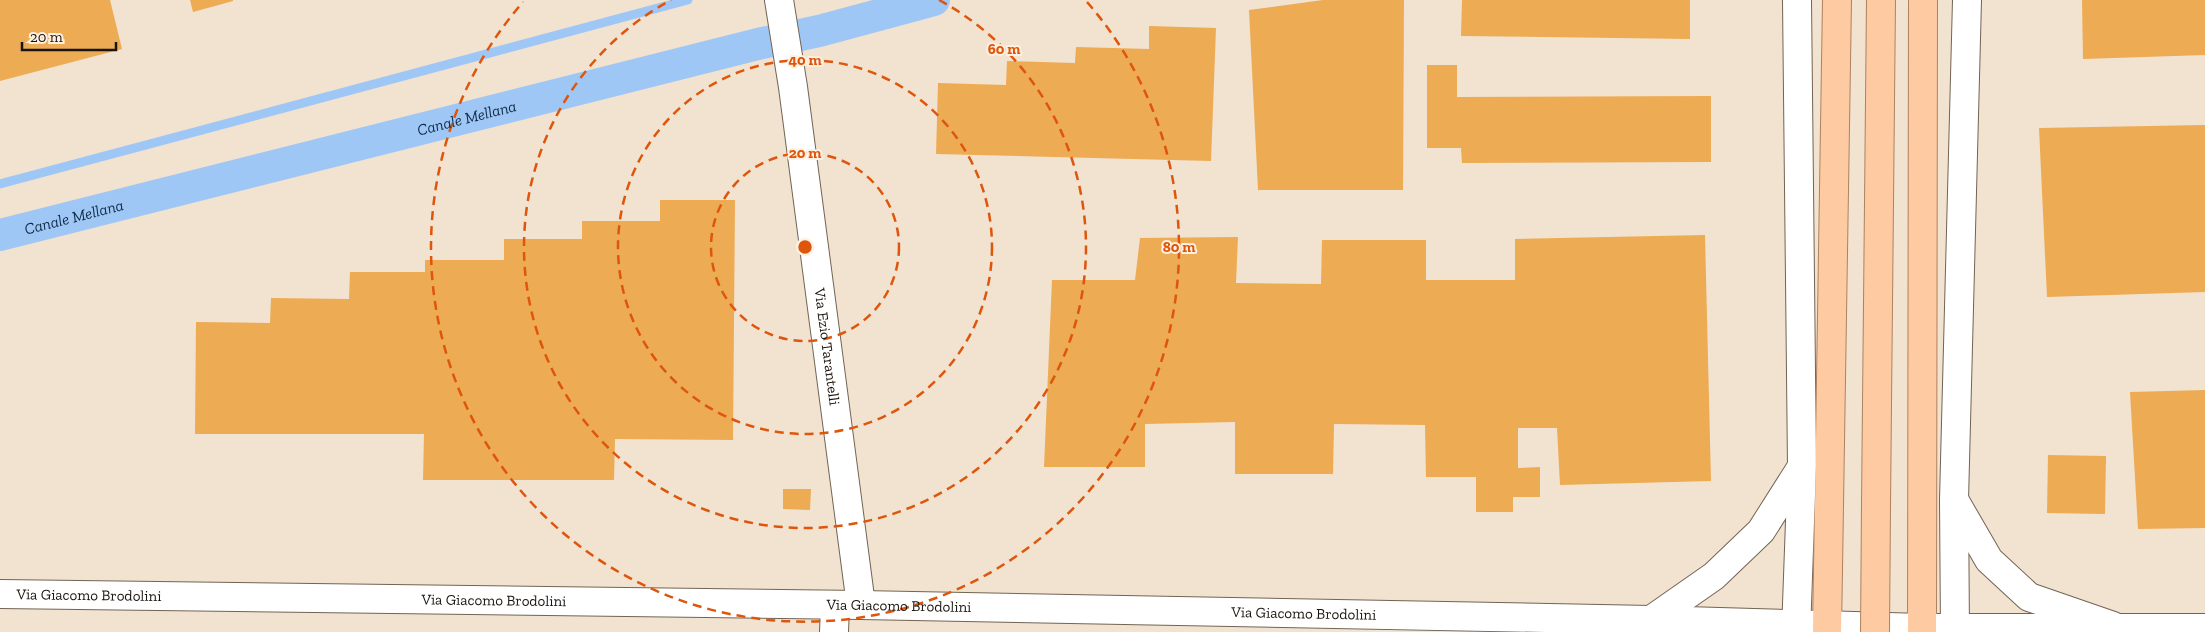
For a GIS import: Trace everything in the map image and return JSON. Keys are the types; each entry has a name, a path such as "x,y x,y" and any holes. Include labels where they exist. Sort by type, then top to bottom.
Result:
{"highway":[{"path":"1827,629 1837,0"},
{"path":"1875,632 1881,0"},
{"path":"1922,630 1923,0"}],"street":[{"name":"Via Ezio Tarantelli","path":"779,0 793,87 848,605 834,632"},
{"path":"1796,0 1802,466 1796,629"},
{"path":"1956,630 1954,500 1966,0"},
{"path":"1663,626 1761,531 1802,466"},
{"path":"1954,500 1989,560 2029,597 2109,629"},
{"name":"Via Giacomo Brodolini","path":"0,594 848,605 1796,629 2205,628"}],"building":[{"path":"0,0 110,0 122,49 0,81"},
{"path":"190,0 233,0 233,1 193,12"},
{"path":"1323,0 1404,0 1403,190 1258,190 1249,10"},
{"path":"1462,0 1690,0 1690,39 1461,36"},
{"path":"2082,0 2205,0 2205,55 2083,59"},
{"path":"1149,26 1216,28 1211,161 936,154 938,83 1006,85 1007,61 1075,63 1076,47 1149,49"},
{"path":"1427,65 1457,65 1457,97 1711,96 1711,162 1462,163 1461,148 1427,148"},
{"path":"2205,125 2205,292 2047,297 2039,128"},
{"path":"660,200 735,200 733,440 615,439 614,480 423,480 424,434 195,434 196,322 270,323 271,298 349,299 350,272 425,272 425,260 504,260 504,239 582,239 582,221 660,221"},
{"path":"1705,235 1711,481 1560,485 1557,428 1518,428 1518,468 1540,467 1540,497 1513,497 1513,512 1476,512 1476,477 1426,477 1425,425 1334,424 1333,474 1235,474 1235,422 1145,424 1145,467 1044,467 1052,280 1135,280 1140,238 1238,237 1236,283 1321,284 1322,240 1426,240 1426,280 1515,280 1515,239"},
{"path":"2205,390 2205,528 2138,529 2130,392"},
{"path":"2048,455 2106,456 2105,514 2047,513"},
{"path":"783,489 811,489 810,510 783,509"}],"waterway":[{"path":"0,184 688,0"},
{"name":"Canale Mellana","path":"0,235 758,44 819,31 934,0"}]}
